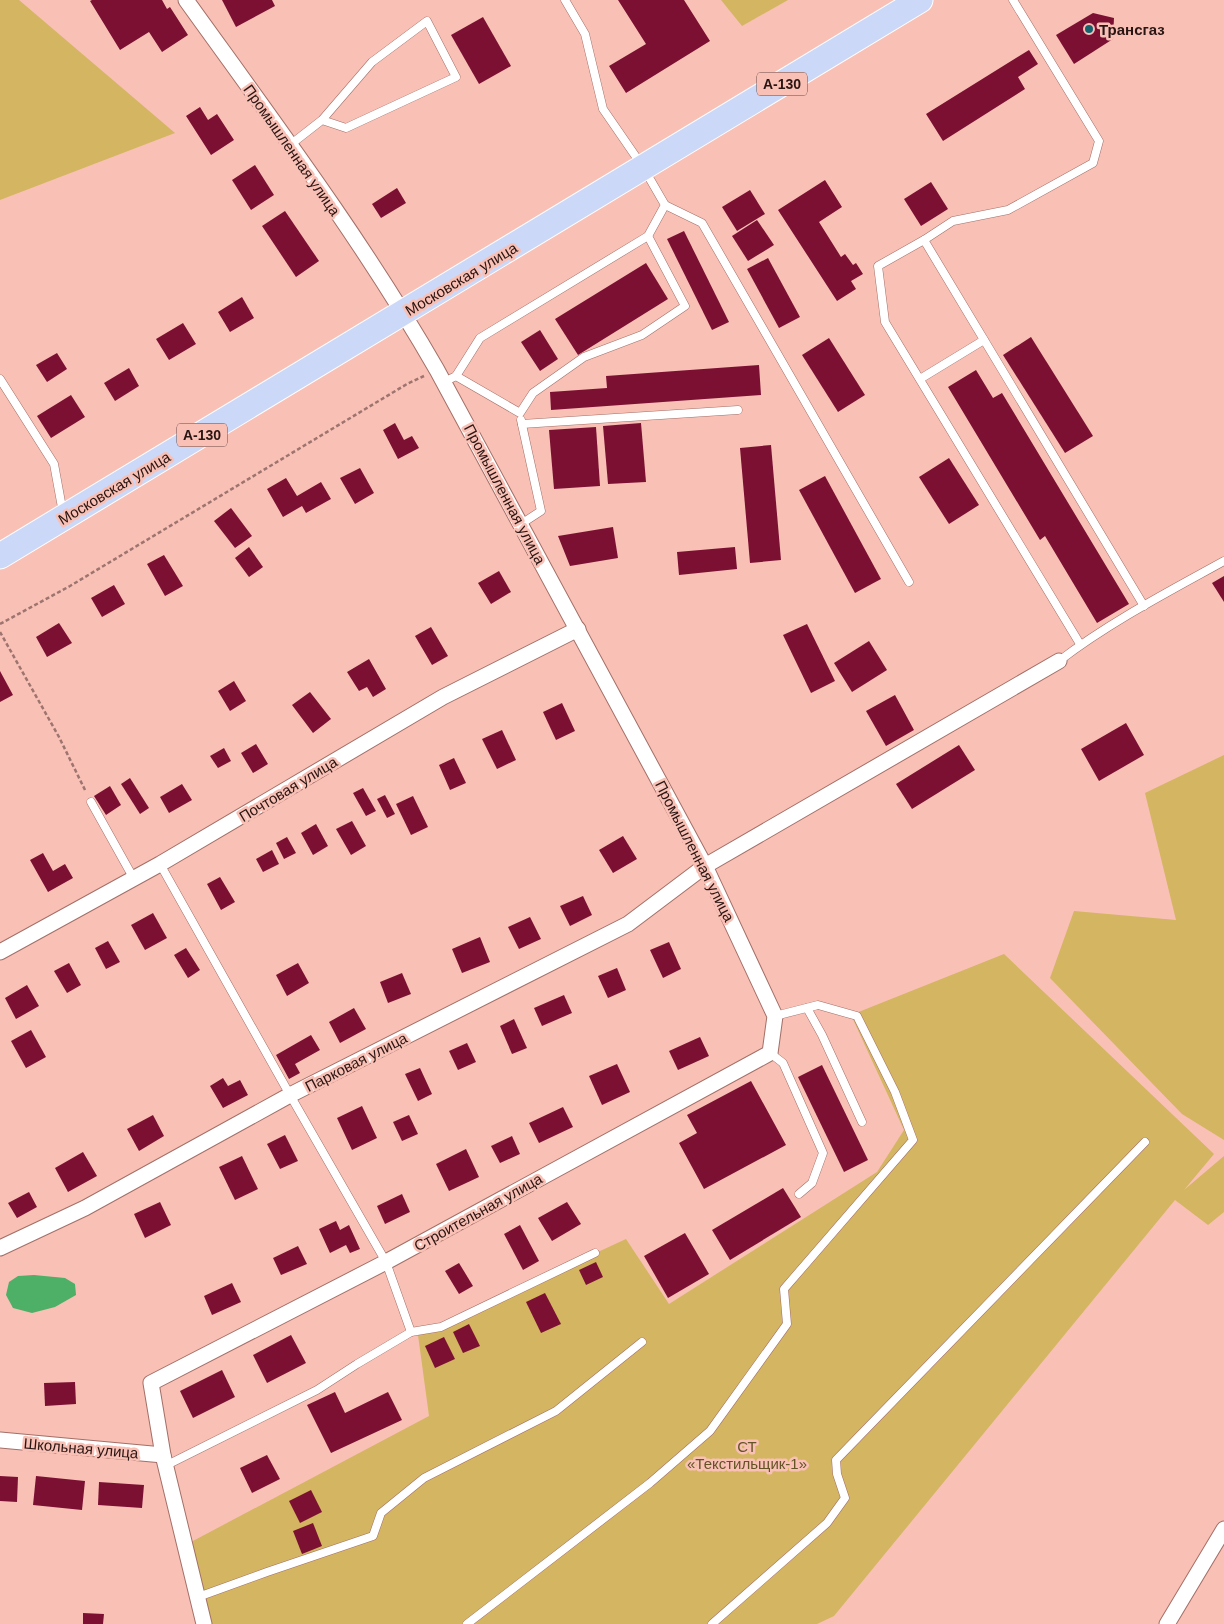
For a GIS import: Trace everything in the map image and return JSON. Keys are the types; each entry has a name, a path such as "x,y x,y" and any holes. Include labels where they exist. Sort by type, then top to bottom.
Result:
{"highway":[{"name":"Московская улица","path":"0,556 405,313 920,0"}],"street":[{"name":"Промышленная улица","path":"186,0 290,145 446,376 521,524 705,866 775,1016"},
{"name":"Почтовая улица","path":"0,952 134,879 443,697 578,629"},
{"name":"Парковая улица","path":"0,1248 85,1208 290,1095 628,924 705,866 1059,661"},
{"path":"770,1053 775,1016"},
{"name":"Строительная улица","path":"164,1460 150,1383 386,1262 770,1053"},
{"name":"Школьная улица","path":"0,1440 164,1460"},
{"path":"164,1460 204,1624"},
{"path":"1167,1624 1224,1529"}],"lane":[{"path":"565,0 585,34 604,109 665,205 702,223 909,582"},
{"path":"1013,0 1099,141 1093,162 1008,210 953,221 878,266 885,322 1080,644"},
{"path":"290,145 322,120 372,62 427,21 456,78 346,128 322,120"},
{"path":"520,413 446,376 480,338 648,236 665,205"},
{"path":"521,524 541,511 520,413 532,393 584,357 642,334 685,306 648,236"},
{"path":"924,240 1144,606"},
{"path":"920,379 984,340"},
{"path":"0,379 54,464 64,517"},
{"path":"522,424 738,410"},
{"path":"1059,661 1080,644 1224,561"},
{"path":"91,802 134,879"},
{"path":"160,864 386,1262 411,1332"},
{"path":"467,1624 650,1482 710,1431 788,1324 784,1289 912,1140 895,1092 856,1016 818,1005 775,1016"},
{"path":"807,1008 822,1035 862,1122"},
{"path":"770,1053 783,1063 823,1153 812,1183 799,1194"},
{"path":"712,1624 827,1523 846,1498 837,1474 836,1460 1145,1142"},
{"path":"164,1460 317,1390 411,1332 441,1327 595,1253"},
{"path":"198,1597 372,1536 381,1513 424,1478 556,1411 642,1342"}],"path":[{"path":"0,624 70,586 407,384 446,376"},
{"path":"0,632 59,737 91,802"}],"green space":[{"path":"0,0 19,0 175,133 0,200"},
{"path":"721,0 788,0 742,26"},
{"path":"1224,755 1224,1140 1182,1114 1050,978 1074,911 1176,920 1145,793"},
{"name":"СТ «Текстильщик-1»","path":"1004,954 1214,1154 1184,1190 1224,1156 1224,1212 1208,1225 1175,1200 834,1616 817,1624 212,1624 191,1542 429,1416 418,1335 626,1239 669,1304 877,1172 904,1130 851,1015"}],"shaded area":[{"path":"34,1275 65,1278 75,1284 76,1295 55,1307 32,1313 13,1308 6,1295 9,1282 18,1276"}],"building":[{"path":"162,0 167,9 170,7 188,35 162,52 149,32 120,50 90,1"},
{"path":"222,0 272,0 275,6 236,27"},
{"path":"618,0 684,0 710,41 626,93 609,66 646,44"},
{"path":"1093,13 1114,18 1113,39 1074,64 1056,35"},
{"path":"483,17 511,66 479,84 451,35"},
{"path":"1029,50 1038,64 1018,77 1025,89 943,141 926,114"},
{"path":"200,107 208,120 217,114 234,140 211,155 186,116"},
{"path":"255,165 274,195 251,210 232,180"},
{"path":"825,180 842,207 819,222 841,257 845,254 853,265 856,263 863,274 851,281 856,289 837,301 778,210"},
{"path":"931,182 948,209 921,226 904,199"},
{"path":"397,188 406,203 381,218 372,204"},
{"path":"750,190 765,214 737,231 722,207"},
{"path":"285,211 319,261 296,277 262,226"},
{"path":"757,220 774,245 748,261 732,236"},
{"path":"684,231 729,322 712,330 667,239"},
{"path":"768,258 800,317 779,328 747,269"},
{"path":"646,263 668,299 578,355 555,319"},
{"path":"242,297 254,318 230,332 218,312"},
{"path":"183,323 196,344 169,360 156,339"},
{"path":"540,330 558,359 540,371 521,342"},
{"path":"1031,337 1093,436 1065,453 1003,355"},
{"path":"829,338 865,395 838,412 802,355"},
{"path":"57,353 67,369 47,382 36,365"},
{"path":"759,365 761,395 551,410 550,392 607,388 606,376"},
{"path":"129,368 139,386 115,401 104,383"},
{"path":"976,370 993,398 1002,393 1129,604 1097,623 1045,536 1040,540 948,387"},
{"path":"71,395 85,417 51,438 37,416"},
{"path":"395,423 404,440 412,436 419,448 398,459 383,430"},
{"path":"641,423 646,482 608,484 603,426"},
{"path":"596,427 600,486 554,489 549,430"},
{"path":"771,445 781,560 750,563 740,448"},
{"path":"949,458 979,505 949,524 919,477"},
{"path":"360,468 374,493 355,504 340,478"},
{"path":"825,476 881,579 855,593 799,490"},
{"path":"286,478 297,496 321,482 331,499 306,513 302,506 283,517 267,489"},
{"path":"231,508 252,536 235,548 214,521"},
{"path":"613,527 618,558 570,566 558,536"},
{"path":"249,547 263,567 249,577 235,558"},
{"path":"735,547 737,569 679,575 677,552"},
{"path":"164,555 183,586 165,596 147,564"},
{"path":"499,571 511,592 491,604 478,583"},
{"path":"1224,576 1224,602 1212,583"},
{"path":"114,585 125,604 102,617 91,598"},
{"path":"59,623 72,643 47,657 36,637"},
{"path":"807,624 835,681 811,693 783,635"},
{"path":"431,627 448,656 432,665 415,636"},
{"path":"869,641 887,670 852,692 834,663"},
{"path":"369,659 386,689 373,697 367,687 359,691 347,672"},
{"path":"0,671 13,695 0,702"},
{"path":"234,681 246,701 230,711 218,691"},
{"path":"310,692 331,719 313,733 292,705"},
{"path":"895,695 914,730 886,746 866,711"},
{"path":"562,703 575,731 556,740 543,712"},
{"path":"1126,723 1144,755 1099,781 1081,749"},
{"path":"502,730 516,760 497,769 482,739"},
{"path":"256,744 268,764 253,773 241,753"},
{"path":"959,745 975,770 912,809 896,784"},
{"path":"224,748 231,761 218,768 210,756"},
{"path":"454,758 466,783 450,790 439,765"},
{"path":"130,778 149,808 140,814 121,784"},
{"path":"182,784 192,800 169,813 160,797"},
{"path":"110,786 121,805 106,815 94,796"},
{"path":"363,788 376,811 366,816 353,793"},
{"path":"385,795 395,814 387,818 377,799"},
{"path":"413,796 428,827 411,835 396,804"},
{"path":"352,821 366,846 351,855 336,829"},
{"path":"316,824 328,846 313,855 301,833"},
{"path":"623,836 637,859 613,873 599,850"},
{"path":"287,837 296,853 284,859 276,843"},
{"path":"272,850 279,864 263,872 256,859"},
{"path":"43,853 53,871 65,864 73,878 48,892 30,860"},
{"path":"220,877 235,902 221,910 207,884"},
{"path":"583,896 592,915 570,926 560,906"},
{"path":"153,913 167,938 145,950 131,925"},
{"path":"530,917 541,939 519,949 508,927"},
{"path":"480,937 490,962 462,973 452,949"},
{"path":"108,941 120,962 106,969 95,948"},
{"path":"669,942 681,969 663,978 650,950"},
{"path":"186,948 200,970 188,978 174,955"},
{"path":"69,963 81,985 67,993 54,971"},
{"path":"298,963 309,983 287,996 276,975"},
{"path":"617,968 626,990 608,998 598,976"},
{"path":"402,973 411,994 388,1003 380,982"},
{"path":"27,985 39,1006 16,1019 5,998"},
{"path":"564,995 572,1013 542,1026 534,1008"},
{"path":"354,1008 366,1029 340,1043 329,1022"},
{"path":"514,1019 527,1048 512,1054 500,1026"},
{"path":"31,1030 46,1057 26,1068 11,1041"},
{"path":"311,1035 320,1050 295,1064 300,1073 289,1079 276,1055"},
{"path":"700,1037 709,1056 678,1070 669,1051"},
{"path":"467,1043 476,1062 458,1070 449,1051"},
{"path":"617,1064 630,1092 602,1105 589,1076"},
{"path":"822,1065 868,1160 844,1172 798,1077"},
{"path":"420,1068 432,1094 418,1101 405,1074"},
{"path":"223,1078 228,1086 240,1080 248,1095 223,1108 210,1086"},
{"path":"751,1081 786,1145 704,1189 679,1143 697,1133 687,1115"},
{"path":"362,1106 377,1138 352,1150 337,1118"},
{"path":"563,1107 573,1127 539,1143 529,1123"},
{"path":"153,1115 164,1136 139,1151 127,1129"},
{"path":"409,1115 418,1134 402,1141 393,1122"},
{"path":"285,1135 298,1161 280,1169 267,1144"},
{"path":"512,1136 520,1154 500,1163 491,1146"},
{"path":"466,1149 479,1177 449,1191 436,1164"},
{"path":"83,1152 97,1176 68,1192 55,1168"},
{"path":"242,1156 258,1189 235,1200 219,1167"},
{"path":"783,1188 801,1217 730,1260 712,1230"},
{"path":"29,1192 37,1207 17,1218 8,1203"},
{"path":"402,1194 410,1212 385,1224 377,1206"},
{"path":"160,1202 171,1225 145,1238 134,1214"},
{"path":"567,1202 581,1224 552,1241 538,1218"},
{"path":"336,1221 340,1230 349,1225 360,1249 350,1253 346,1245 330,1253 319,1229"},
{"path":"520,1225 539,1261 523,1270 504,1234"},
{"path":"685,1233 709,1274 668,1298 644,1256"},
{"path":"298,1246 307,1264 281,1275 273,1258"},
{"path":"596,1262 603,1277 586,1285 579,1270"},
{"path":"459,1263 473,1286 459,1294 445,1271"},
{"path":"232,1283 241,1302 212,1315 204,1296"},
{"path":"545,1293 561,1324 541,1333 526,1302"},
{"path":"469,1324 480,1346 463,1353 453,1332"},
{"path":"291,1335 306,1363 267,1383 253,1355"},
{"path":"444,1337 455,1359 435,1368 425,1346"},
{"path":"222,1370 235,1397 193,1418 180,1391"},
{"path":"75,1382 76,1404 45,1406 44,1383"},
{"path":"335,1392 345,1413 388,1392 402,1420 331,1453 307,1405"},
{"path":"267,1455 280,1479 252,1493 240,1468"},
{"path":"0,1476 18,1477 17,1502 0,1501"},
{"path":"36,1476 85,1481 82,1510 33,1505"},
{"path":"99,1482 144,1485 142,1508 98,1505"},
{"path":"311,1490 322,1512 300,1523 289,1501"},
{"path":"313,1523 322,1546 302,1554 293,1531"},
{"path":"83,1613 104,1614 103,1624 83,1624"}],"place":[{"name":"Трансгаз","path":"1089,29"}]}
